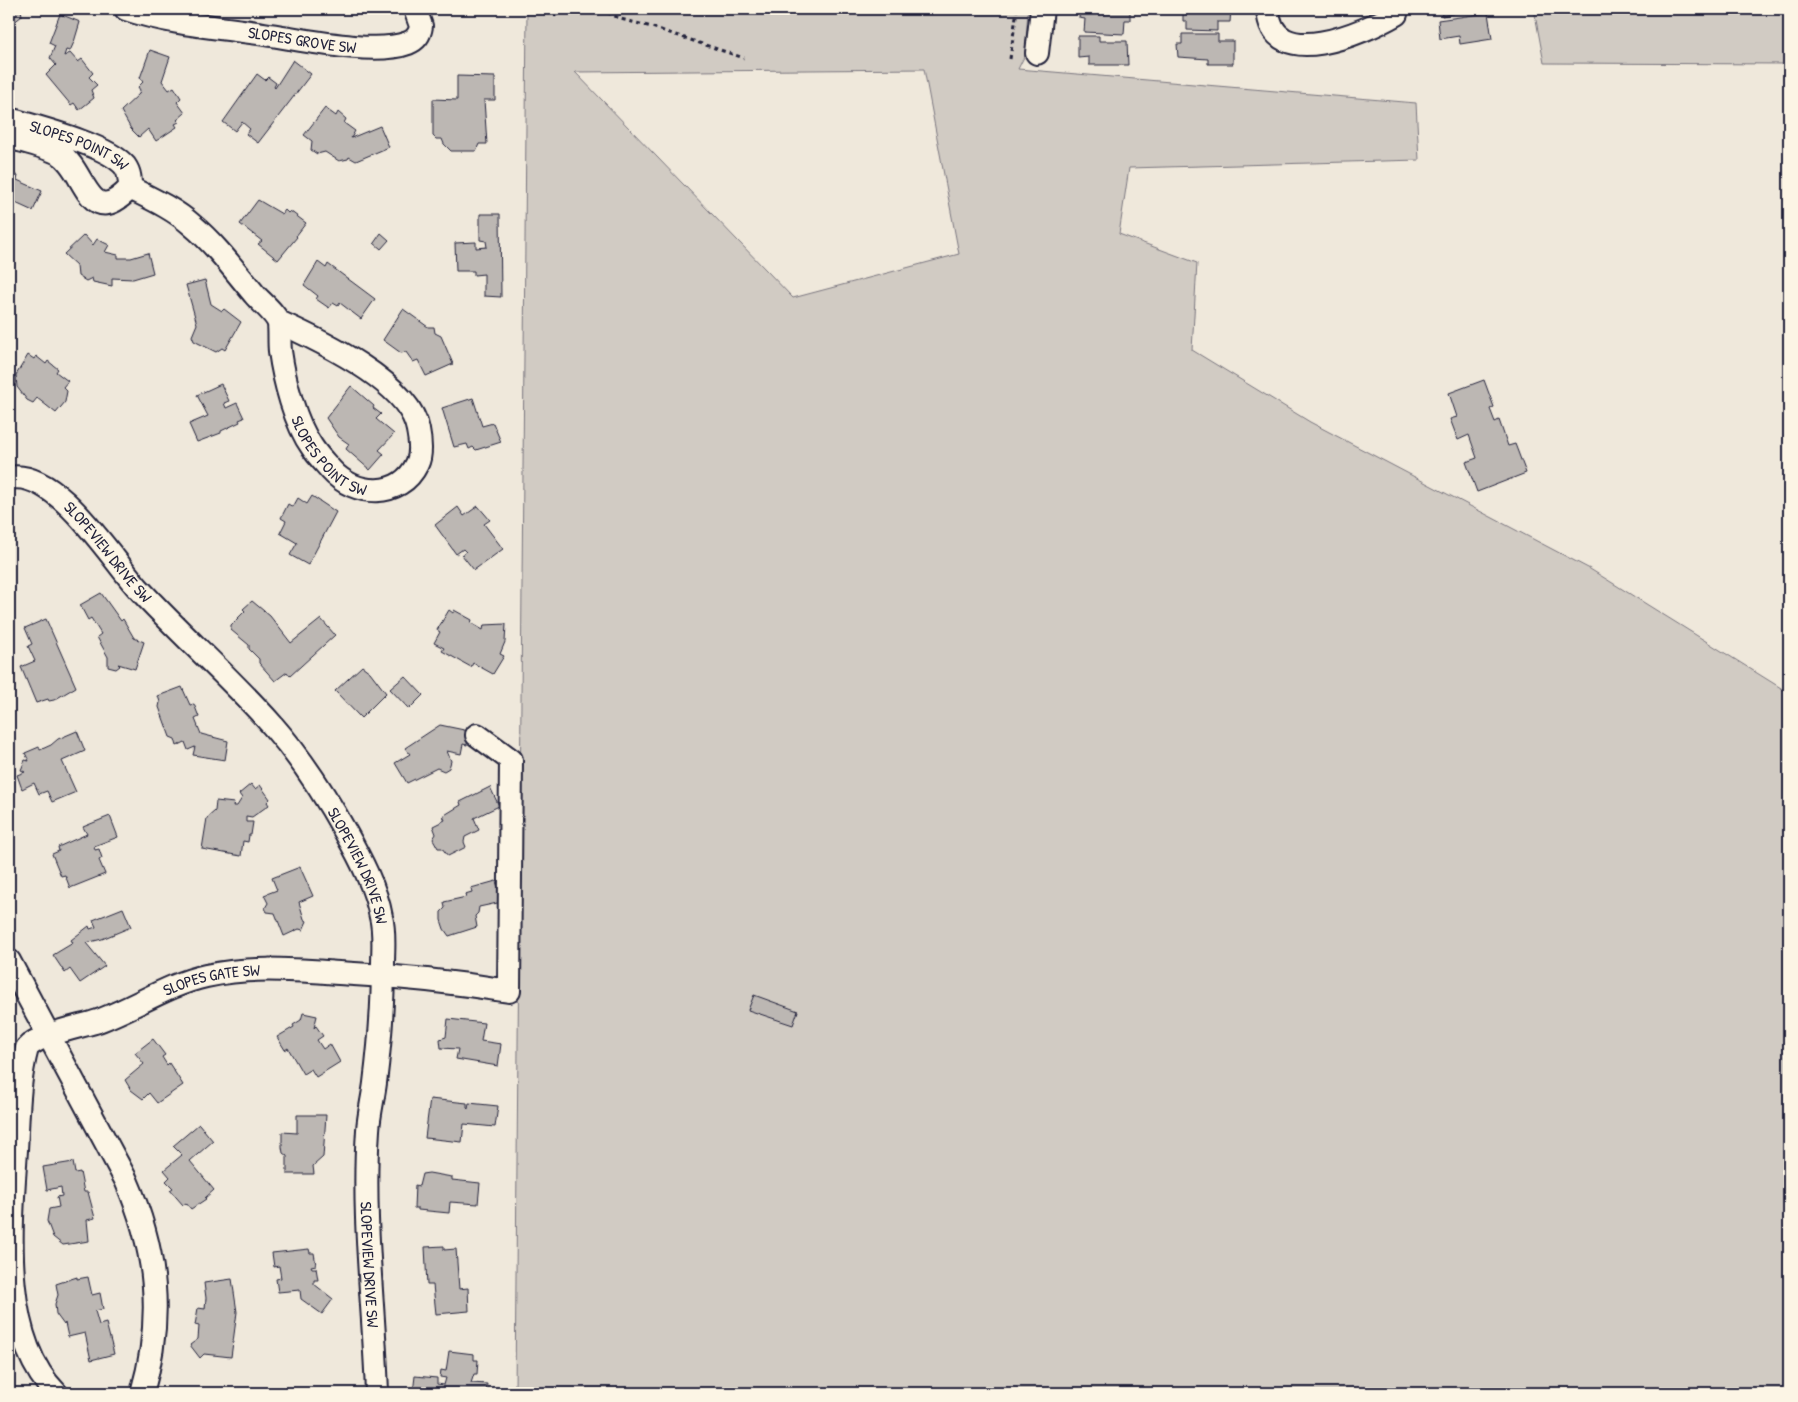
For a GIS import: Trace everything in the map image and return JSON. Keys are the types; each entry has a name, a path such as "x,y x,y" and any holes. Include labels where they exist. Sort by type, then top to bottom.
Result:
{"street":[{"name":"SLOPES GROVE SW","path":"126,9 172,20 344,46 383,48 408,43 416,38 421,26 415,9"},
{"path":"1036,53 1042,9"},
{"path":"1268,9 1268,20 1274,31 1285,40 1303,44 1343,38 1372,28 1396,14"},
{"name":"SLOPES POINT SW","path":"9,119 78,140 109,154 124,164 128,171 130,188 120,199 111,203 98,202 83,188 72,164 59,154 9,136"},
{"name":"SLOPES POINT SW","path":"130,188 168,207 210,241 279,322 316,339 363,368 384,382 401,399 416,419 420,443 418,463 408,476 390,488 375,491 351,487 333,472 311,447 287,385 280,351 279,322"},
{"name":"SLOPEVIEW DRIVE SW","path":"9,478 29,477 46,486 62,499 103,543 137,587 273,726 310,774 354,849 374,894 382,918 383,976 381,1032 368,1128 366,1228 377,1393"},
{"name":"SLOPES GATE SW","path":"56,1393 38,1375 24,1344 13,1289 10,1237 23,1063 31,1043 99,1020 204,976 262,968 446,981 509,991 511,760 477,735"},
{"path":"9,961 126,1180 139,1210 153,1267 154,1328 149,1370 142,1393"}],"path":[{"path":"553,9 554,16 564,9"},
{"path":"600,9 622,19 652,27 744,58"},
{"path":"1010,59 1017,9"}],"shaded area":[{"path":"527,9 1028,9 1025,55 1018,69 1416,103 1419,160 1129,168 1119,234 1197,263 1192,350 1310,422 1590,569 1789,693 1789,1393 515,1393","holes":["924,69 959,254 793,298 575,72"]},
{"path":"1534,9 1789,9 1789,64 1544,63"}],"building":[{"path":"9,9 21,9 22,16 9,26"},
{"path":"1080,9 1130,9 1130,20 1125,20 1124,34 1084,32 1085,19 1079,18"},
{"path":"1183,9 1231,9 1230,22 1217,22 1217,31 1187,30 1187,21 1183,21"},
{"path":"1441,9 1477,9 1442,16"},
{"path":"1488,13 1492,39 1460,44 1459,36 1440,39 1438,20"},
{"path":"60,14 80,22 70,51 66,50 64,56 70,53 78,62 82,59 93,73 89,77 97,85 91,90 94,98 79,110 74,103 71,105 46,75 56,65 50,58 55,46 49,43"},
{"path":"1182,34 1218,34 1218,41 1233,41 1233,64 1208,64 1208,59 1178,57 1177,44 1182,44"},
{"path":"1078,36 1099,36 1099,41 1127,41 1128,65 1089,65 1089,57 1078,58"},
{"path":"150,50 170,57 162,81 169,90 174,87 181,98 177,102 185,113 177,120 179,122 175,124 177,127 156,141 148,129 139,137 131,129 121,111 139,94 140,90 138,87 143,82 140,78"},
{"path":"293,60 311,74 258,143 246,134 250,129 242,122 235,131 223,122 257,74 265,80 268,77 276,83 275,88"},
{"path":"457,76 495,77 495,100 484,100 487,144 479,144 476,151 451,151 442,139 436,139 433,136 433,99 457,100"},
{"path":"325,108 336,116 338,112 346,119 344,123 355,131 351,138 380,126 389,147 356,161 349,157 339,161 325,152 317,154 311,150 312,141 304,135"},
{"path":"9,172 18,176 17,180 42,191 33,211 9,200"},
{"path":"258,200 282,214 285,210 288,213 290,211 306,223 278,260 258,244 262,241 240,224"},
{"path":"480,214 500,214 501,297 484,296 484,274 474,275 474,271 456,271 455,243 476,242 476,248 487,247 486,241 480,240"},
{"path":"381,233 389,240 381,249 374,243"},
{"path":"84,235 93,245 97,239 109,245 105,252 118,255 118,258 131,258 148,253 153,273 133,279 112,278 112,286 93,282 92,278 86,281 78,276 77,266 64,254"},
{"path":"318,262 326,268 328,264 375,299 361,319 340,303 338,306 333,303 329,308 316,299 318,296 304,285"},
{"path":"205,280 211,304 222,311 224,309 241,322 225,350 222,348 216,352 194,341 192,336 197,324 186,285"},
{"path":"403,309 428,327 434,327 435,333 441,336 453,364 426,376 418,360 413,362 406,352 401,353 383,340"},
{"path":"28,355 34,359 36,356 46,364 48,361 58,369 56,372 68,381 63,387 67,391 65,402 56,413 37,398 33,403 27,400 17,387 16,375"},
{"path":"1484,380 1494,407 1490,409 1495,422 1499,420 1508,446 1515,444 1526,473 1477,492 1466,462 1477,458 1469,435 1458,440 1450,419 1457,417 1449,393"},
{"path":"221,384 229,401 224,403 226,408 237,403 244,418 239,420 240,422 221,431 221,433 197,442 189,424 208,416 197,395"},
{"path":"351,386 374,406 373,408 381,414 376,419 394,434 379,450 384,454 370,470 346,449 349,444 339,437 326,418"},
{"path":"473,398 482,426 493,423 501,442 476,450 473,447 469,449 467,444 454,447 442,408"},
{"path":"312,496 336,512 308,565 290,555 297,543 280,533 286,521 281,518 288,504 293,507 298,498 307,504"},
{"path":"478,506 490,520 484,524 503,549 474,570 462,555 466,552 463,549 456,554 435,525 458,507 464,516"},
{"path":"101,593 121,621 123,619 134,638 144,642 135,669 118,664 120,666 116,669 108,667 108,657 97,637 101,634 91,618 88,620 80,605"},
{"path":"252,601 270,616 291,643 321,619 335,635 290,676 287,672 275,681 259,663 259,659 249,649 249,645 231,630 231,625 245,611 243,609"},
{"path":"449,610 453,613 454,610 472,620 471,623 483,630 484,625 506,624 505,642 500,654 504,656 493,674 473,663 471,667 442,651 444,648 434,643 440,632 437,630"},
{"path":"46,619 76,687 54,700 49,701 48,699 36,703 21,667 35,661 28,646 32,644 25,628"},
{"path":"362,666 370,672 386,693 361,718 335,691"},
{"path":"405,676 423,695 409,709 390,689"},
{"path":"182,687 190,705 194,704 199,717 195,719 201,734 228,741 225,760 193,755 195,747 188,750 185,742 177,746 175,739 170,737 159,707 158,696"},
{"path":"440,725 469,731 467,745 463,744 461,754 447,751 451,761 449,768 444,771 437,768 407,783 395,763 410,754 405,748"},
{"path":"77,731 85,751 62,761 76,792 52,802 47,791 39,794 34,783 22,789 17,775 25,772 21,770 25,760 29,761 25,753 39,747 40,750 58,739"},
{"path":"251,784 255,789 260,785 270,799 267,802 269,805 252,817 246,816 246,822 253,822 248,842 243,841 241,856 202,849 207,818 215,811 216,801 234,803 233,806 237,806 242,798 239,794"},
{"path":"490,787 499,806 474,818 479,830 465,837 466,847 448,856 442,848 438,848 433,839 436,834 433,826 445,820 443,816 461,805 460,802"},
{"path":"110,816 118,837 94,846 95,850 99,849 102,858 99,860 105,874 70,888 65,875 61,876 52,854 59,851 58,847 87,834 83,827"},
{"path":"300,867 313,896 299,902 304,919 307,921 303,930 299,929 284,936 275,913 267,912 265,908 268,903 264,895 277,890 272,878"},
{"path":"496,881 502,902 479,907 478,913 475,916 477,927 449,936 441,920 441,912 445,908 444,902 466,897 465,894 472,892 471,888"},
{"path":"123,908 131,927 102,939 86,943 105,966 80,983 70,969 65,973 53,955 73,943 71,940 89,926 90,929 96,927 93,920"},
{"path":"754,995 798,1011 793,1025 748,1010"},
{"path":"303,1013 317,1016 314,1028 316,1026 323,1036 317,1040 323,1049 330,1044 340,1062 316,1077 311,1069 303,1074 288,1048 285,1050 277,1037 294,1027 293,1025 301,1020"},
{"path":"448,1019 484,1023 481,1041 501,1044 498,1066 456,1059 458,1049 441,1048 440,1039 446,1037"},
{"path":"153,1039 165,1055 162,1057 167,1065 169,1063 183,1085 157,1103 149,1093 143,1099 131,1090 125,1080 144,1064 135,1053"},
{"path":"430,1099 467,1103 468,1109 469,1103 498,1106 495,1127 464,1124 462,1142 425,1138"},
{"path":"297,1115 326,1115 323,1157 313,1166 314,1174 287,1174 287,1156 283,1153 282,1132 297,1133"},
{"path":"199,1124 213,1141 190,1161 214,1190 206,1199 191,1209 186,1203 183,1205 170,1190 173,1188 166,1181 170,1177 164,1170 182,1155 173,1146"},
{"path":"73,1162 75,1173 80,1172 84,1192 88,1192 95,1218 87,1220 89,1241 63,1245 53,1237 47,1221 49,1209 59,1207 57,1197 62,1196 61,1187 47,1190 43,1167"},
{"path":"429,1173 452,1177 452,1180 480,1183 478,1204 450,1202 449,1213 414,1208 415,1185 419,1186 422,1174"},
{"path":"444,1246 444,1250 456,1249 459,1289 468,1288 469,1311 436,1314 433,1285 427,1285 425,1247"},
{"path":"309,1249 310,1253 314,1253 316,1265 311,1266 316,1268 318,1280 314,1280 314,1284 333,1299 322,1314 301,1299 300,1290 278,1292 276,1279 281,1278 279,1266 274,1267 272,1253"},
{"path":"77,1277 77,1279 88,1277 92,1295 100,1293 103,1309 95,1311 99,1325 106,1323 114,1354 91,1360 85,1333 68,1337 65,1323 64,1325 56,1314 55,1304 58,1295 56,1284"},
{"path":"232,1279 237,1312 231,1357 204,1354 200,1358 190,1345 198,1339 199,1326 195,1325 198,1308 205,1309 204,1283"},
{"path":"449,1351 474,1354 474,1360 478,1360 477,1374 474,1374 471,1383 487,1384 486,1393 413,1393 415,1376 437,1378 437,1384 444,1385 446,1378 440,1377 441,1370 446,1371"}]}
